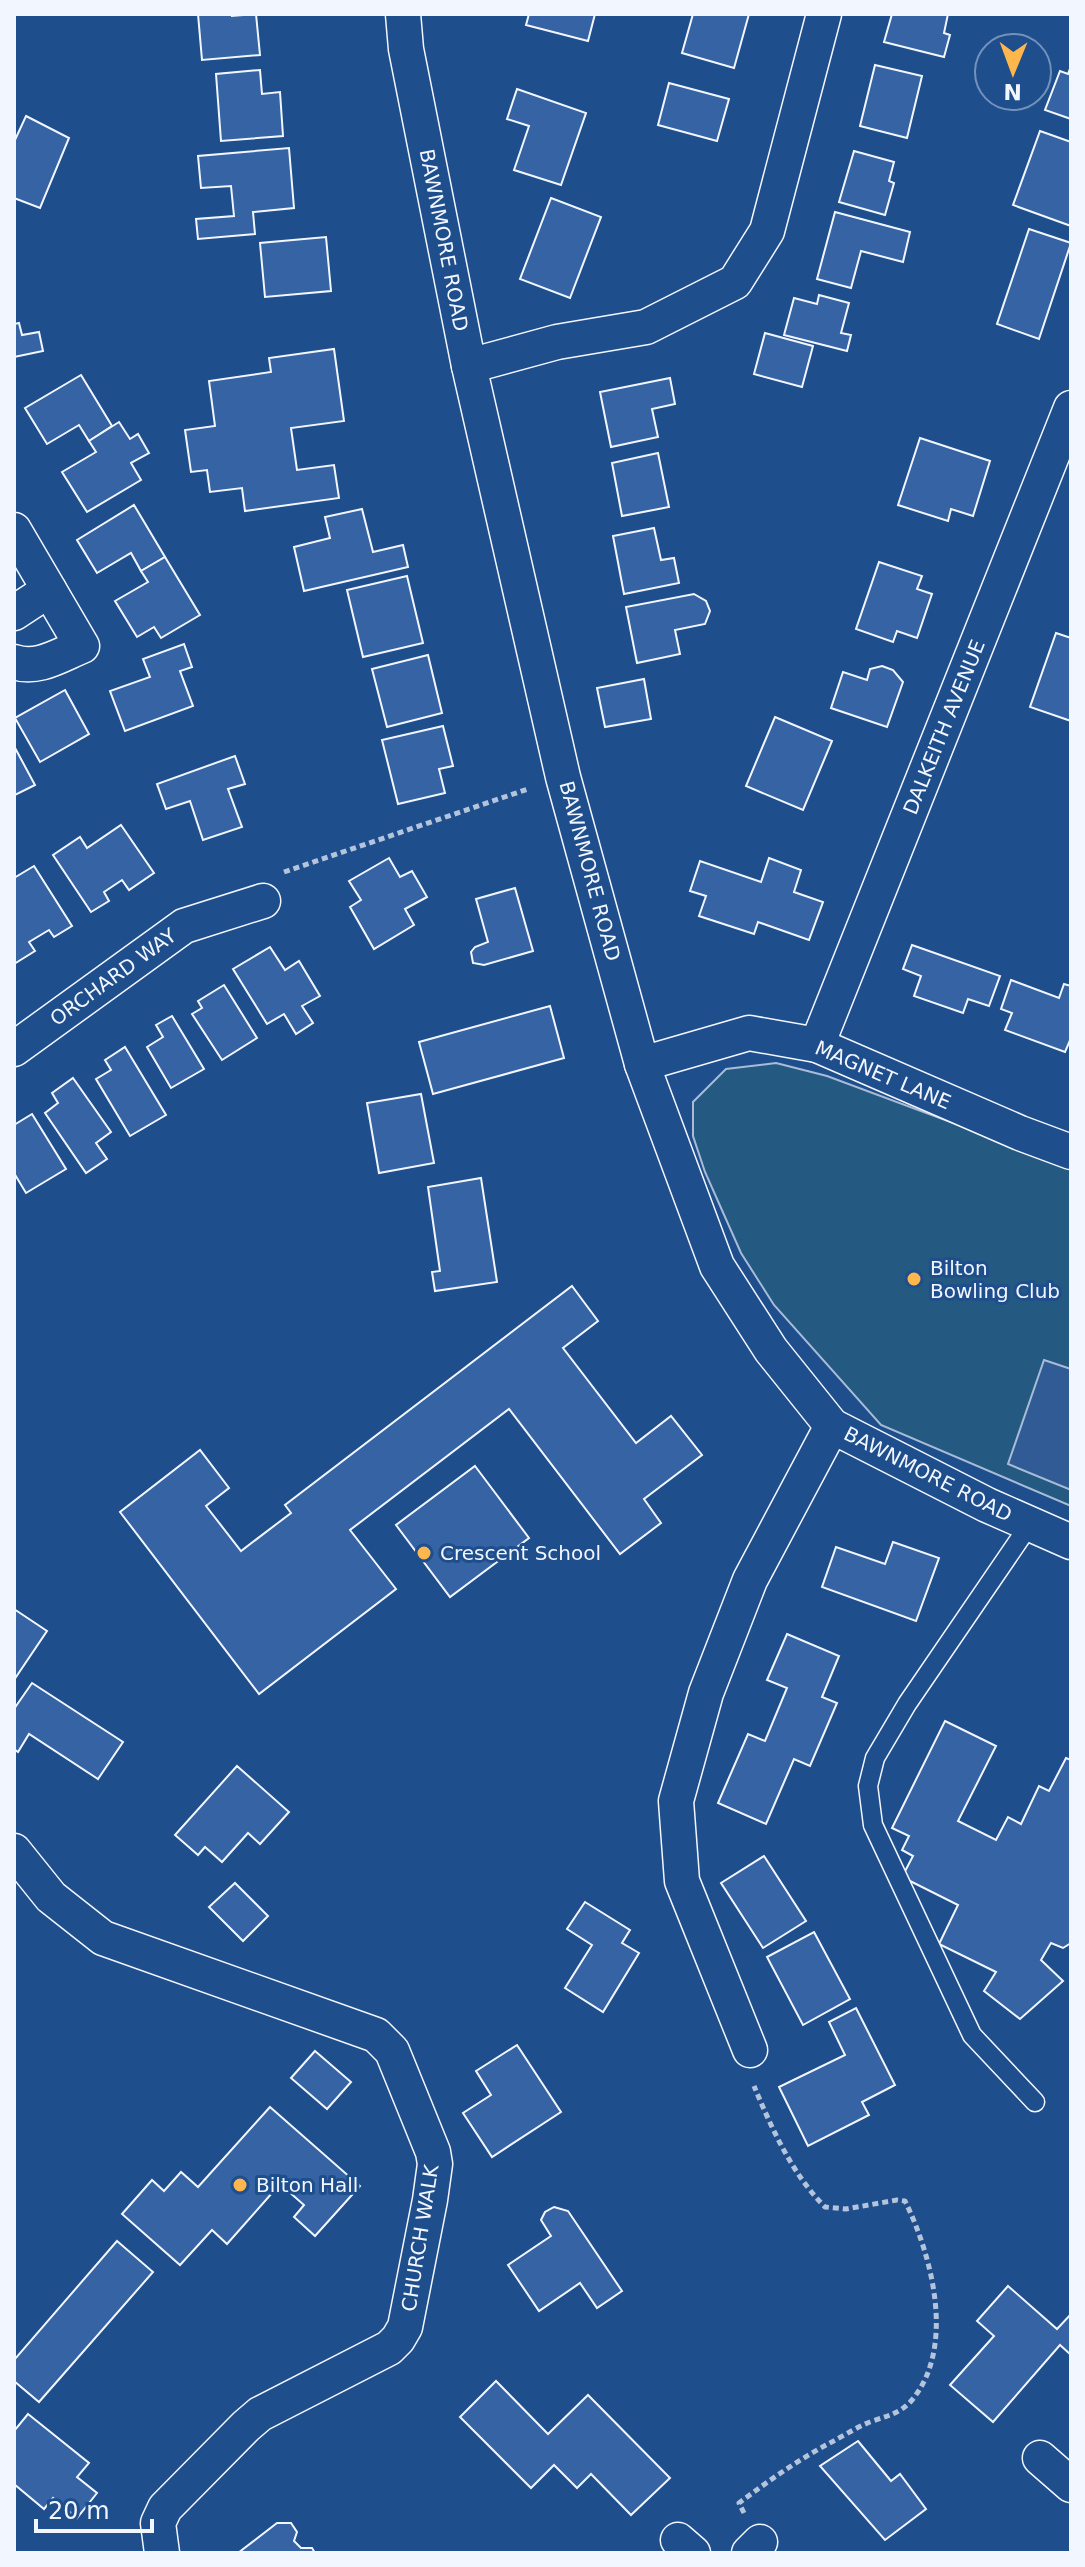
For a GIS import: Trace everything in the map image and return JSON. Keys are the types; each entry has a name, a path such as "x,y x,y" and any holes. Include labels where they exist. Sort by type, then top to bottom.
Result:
{"street":[{"name":"BAWNMORE ROAD","path":"403,14 406,49 469,366 563,777 642,1064 717,1266 771,1350 832,1426 987,1505 1071,1542"},
{"path":"469,366 557,342 646,327 735,282 767,231 824,14"},
{"name":"DALKEITH AVENUE","path":"817,1045 1062,452 1071,408"},
{"path":"14,530 82,646 37,665 14,662"},
{"path":"14,613 49,590"},
{"name":"ORCHARD WAY","path":"14,1049 184,926 263,901"},
{"name":"MAGNET LANE","path":"642,1064 749,1033 817,1045 1071,1152"},
{"path":"750,2050 682,1881 676,1801 706,1693 750,1580 832,1426"},
{"name":"CHURCH WALK","path":"14,1851 51,1897 103,1938 376,2035 392,2051 433,2152 435,2164 430,2200 405,2327 398,2339 389,2348 260,2414 246,2426 165,2508 158,2523 162,2553"},
{"path":"1040,2458 1071,2485"}],"lane":[{"path":"1030,1524 907,1704 875,1758 868,1786 873,1825 972,2035 1035,2102"}],"path":[{"path":"263,901 281,873 563,777"},
{"path":"750,2050 751,2079 782,2146 807,2189 825,2207 846,2209 905,2201 929,2260 937,2320 934,2351 913,2400 894,2415 869,2423 812,2453 739,2503 754,2548"}],"shaded area":[{"name":"Bilton Bowling Club","path":"776,1063 827,1076 1071,1167 1071,1506 881,1425 774,1305 741,1253 705,1172 693,1136 693,1102 726,1069"},
{"path":"1044,1360 1071,1369 1071,1490 1008,1464"}],"building":[{"path":"198,14 256,14 260,55 202,60"},
{"path":"529,14 595,14 588,41 526,25"},
{"path":"693,14 749,14 734,68 682,53"},
{"path":"892,14 948,14 944,33 950,35 944,57 884,42"},
{"path":"875,65 922,76 907,138 860,126"},
{"path":"1071,66 1071,119 1051,112 1053,89 1060,71 1068,74"},
{"path":"260,70 262,94 280,92 283,136 221,141 216,74"},
{"path":"669,83 729,99 717,141 658,125"},
{"path":"517,89 586,113 561,185 514,170 529,126 507,119"},
{"path":"26,116 69,138 40,208 14,198 14,142"},
{"path":"1040,131 1071,142 1071,226 1013,205"},
{"path":"289,148 294,208 253,212 255,234 198,239 196,219 234,216 231,186 201,188 198,156"},
{"path":"854,151 894,162 889,181 894,183 885,215 839,202"},
{"path":"551,198 601,217 570,298 520,279"},
{"path":"835,212 910,232 903,262 861,251 851,288 817,279"},
{"path":"1029,229 1071,243 1039,339 997,324"},
{"path":"326,237 331,291 265,297 260,243"},
{"path":"819,295 849,303 841,333 851,335 847,351 784,335 794,298 817,304"},
{"path":"19,323 22,335 39,332 43,351 14,357 14,324"},
{"path":"765,333 813,346 802,387 754,374"},
{"path":"334,349 344,421 291,428 297,470 334,465 339,498 245,511 242,488 210,492 207,470 191,472 185,430 215,426 209,381 271,372 269,358"},
{"path":"81,375 112,426 89,441 79,425 47,444 25,408"},
{"path":"670,378 675,404 652,409 658,437 611,447 600,392"},
{"path":"119,422 130,439 138,434 149,453 131,463 141,480 87,512 62,472 96,452 89,441"},
{"path":"920,438 990,461 973,516 951,509 948,521 898,505"},
{"path":"658,453 669,507 622,516 612,463"},
{"path":"134,505 165,557 141,571 131,553 97,573 77,540"},
{"path":"362,509 373,552 403,545 408,567 304,591 294,547 330,538 325,517"},
{"path":"654,528 661,560 674,558 679,583 624,594 613,536"},
{"path":"165,557 200,615 161,638 154,627 137,637 115,601 148,582 141,571"},
{"path":"879,562 922,576 917,589 932,594 917,638 897,631 893,642 856,629"},
{"path":"407,576 423,643 363,657 347,590"},
{"path":"694,594 706,601 710,611 705,624 675,630 680,654 637,663 626,607"},
{"path":"1056,633 1071,638 1071,721 1030,707"},
{"path":"184,644 192,667 180,671 193,706 125,731 110,691 150,677 143,659"},
{"path":"428,655 442,713 387,727 372,669"},
{"path":"882,666 893,670 903,682 887,727 831,708 843,672 867,680 870,669"},
{"path":"644,679 651,719 605,727 597,688"},
{"path":"65,690 89,734 40,762 15,718"},
{"path":"775,717 832,741 803,810 746,786"},
{"path":"443,726 453,766 439,769 445,793 398,804 382,740"},
{"path":"14,746 35,785 15,795 14,793"},
{"path":"235,756 245,784 228,789 242,827 203,840 190,801 166,809 157,784"},
{"path":"121,825 154,873 129,890 122,880 104,892 109,901 91,912 53,855 80,837 87,848"},
{"path":"389,858 400,877 412,871 427,897 405,909 414,925 374,949 350,907 361,900 349,881"},
{"path":"769,858 801,870 794,892 823,902 809,940 758,922 754,934 699,916 706,896 690,891 700,861 761,882"},
{"path":"34,866 72,926 54,937 49,930 29,942 35,951 14,964 14,878"},
{"path":"515,888 533,951 484,965 473,963 471,952 488,942 476,899"},
{"path":"912,945 1000,976 989,1006 968,999 963,1013 914,996 921,976 903,969"},
{"path":"270,947 285,970 299,961 320,996 302,1006 313,1023 296,1034 284,1014 267,1024 233,969"},
{"path":"1011,980 1059,998 1064,984 1071,986 1071,1038 1065,1052 1005,1030 1012,1013 1001,1009"},
{"path":"224,985 257,1038 222,1060 192,1014 202,1008 198,1001"},
{"path":"550,1006 564,1058 433,1094 419,1042"},
{"path":"172,1016 204,1069 171,1088 147,1047 163,1037 156,1025"},
{"path":"125,1047 166,1115 130,1136 96,1079 111,1070 105,1060"},
{"path":"73,1078 111,1132 96,1143 107,1159 86,1173 45,1113 58,1103 52,1093"},
{"path":"421,1094 434,1163 379,1173 367,1103"},
{"path":"32,1114 66,1169 26,1193 14,1173 14,1125"},
{"path":"481,1178 497,1282 435,1291 432,1272 440,1271 428,1187"},
{"path":"572,1286 598,1321 563,1348 636,1443 671,1416 702,1455 644,1499 661,1523 620,1554 509,1409 350,1530 396,1589 259,1694 120,1512 200,1450 229,1488 206,1506 241,1551 291,1513 285,1505"},
{"path":"475,1466 529,1538 450,1597 396,1525"},
{"path":"893,1542 939,1558 916,1621 822,1587 836,1547 885,1564"},
{"path":"14,1609 47,1631 14,1680"},
{"path":"787,1634 839,1656 822,1697 837,1703 810,1766 794,1759 766,1824 718,1803 748,1734 765,1741 787,1688 767,1680"},
{"path":"32,1683 123,1742 98,1779 29,1734 18,1752 14,1749 14,1709"},
{"path":"945,1721 996,1746 958,1821 996,1840 1008,1817 1021,1824 1039,1786 1049,1791 1066,1758 1071,1760 1071,1943 1063,1948 1051,1943 1041,1960 1063,1981 1020,2019 984,1991 996,1972 939,1944 958,1905 902,1877 913,1856 902,1850 909,1836 892,1828"},
{"path":"237,1766 289,1812 260,1844 248,1833 222,1862 205,1847 198,1855 175,1835"},
{"path":"764,1856 806,1921 763,1948 721,1883"},
{"path":"235,1883 268,1916 243,1941 209,1907"},
{"path":"585,1902 630,1930 622,1943 639,1953 603,2012 565,1988 592,1945 567,1929"},
{"path":"814,1932 850,1999 803,2025 767,1957"},
{"path":"856,2008 895,2085 862,2102 869,2115 808,2146 779,2087 845,2055 829,2022"},
{"path":"517,2045 561,2112 492,2157 463,2113 491,2095 476,2071"},
{"path":"315,2051 351,2082 327,2109 291,2078"},
{"name":"Bilton Hall","path":"270,2107 360,2186 315,2236 294,2217 304,2205 280,2184 227,2244 212,2230 180,2265 122,2214 152,2180 164,2191 181,2172 198,2187"},
{"path":"554,2207 568,2211 622,2291 597,2308 580,2283 539,2311 508,2265 551,2236 541,2220 545,2212"},
{"path":"117,2241 153,2272 39,2402 14,2381 14,2360"},
{"path":"1008,2286 1057,2329 1071,2314 1071,2355 1060,2345 993,2422 950,2385 994,2336 977,2321"},
{"path":"496,2381 548,2434 588,2395 670,2478 631,2515 591,2474 577,2488 554,2465 531,2488 460,2417"},
{"path":"28,2414 89,2463 77,2477 97,2493 77,2518 53,2498 44,2509 14,2484 14,2431"},
{"path":"858,2441 891,2481 900,2474 926,2509 885,2540 820,2466"},
{"path":"277,2523 291,2523 297,2532 294,2541 301,2548 312,2548 315,2553 238,2553"}],"place":[{"name":"Bilton Bowling Club","path":"914,1279"},
{"name":"Crescent School","path":"424,1553"},
{"name":"Bilton Hall","path":"240,2185"}]}
